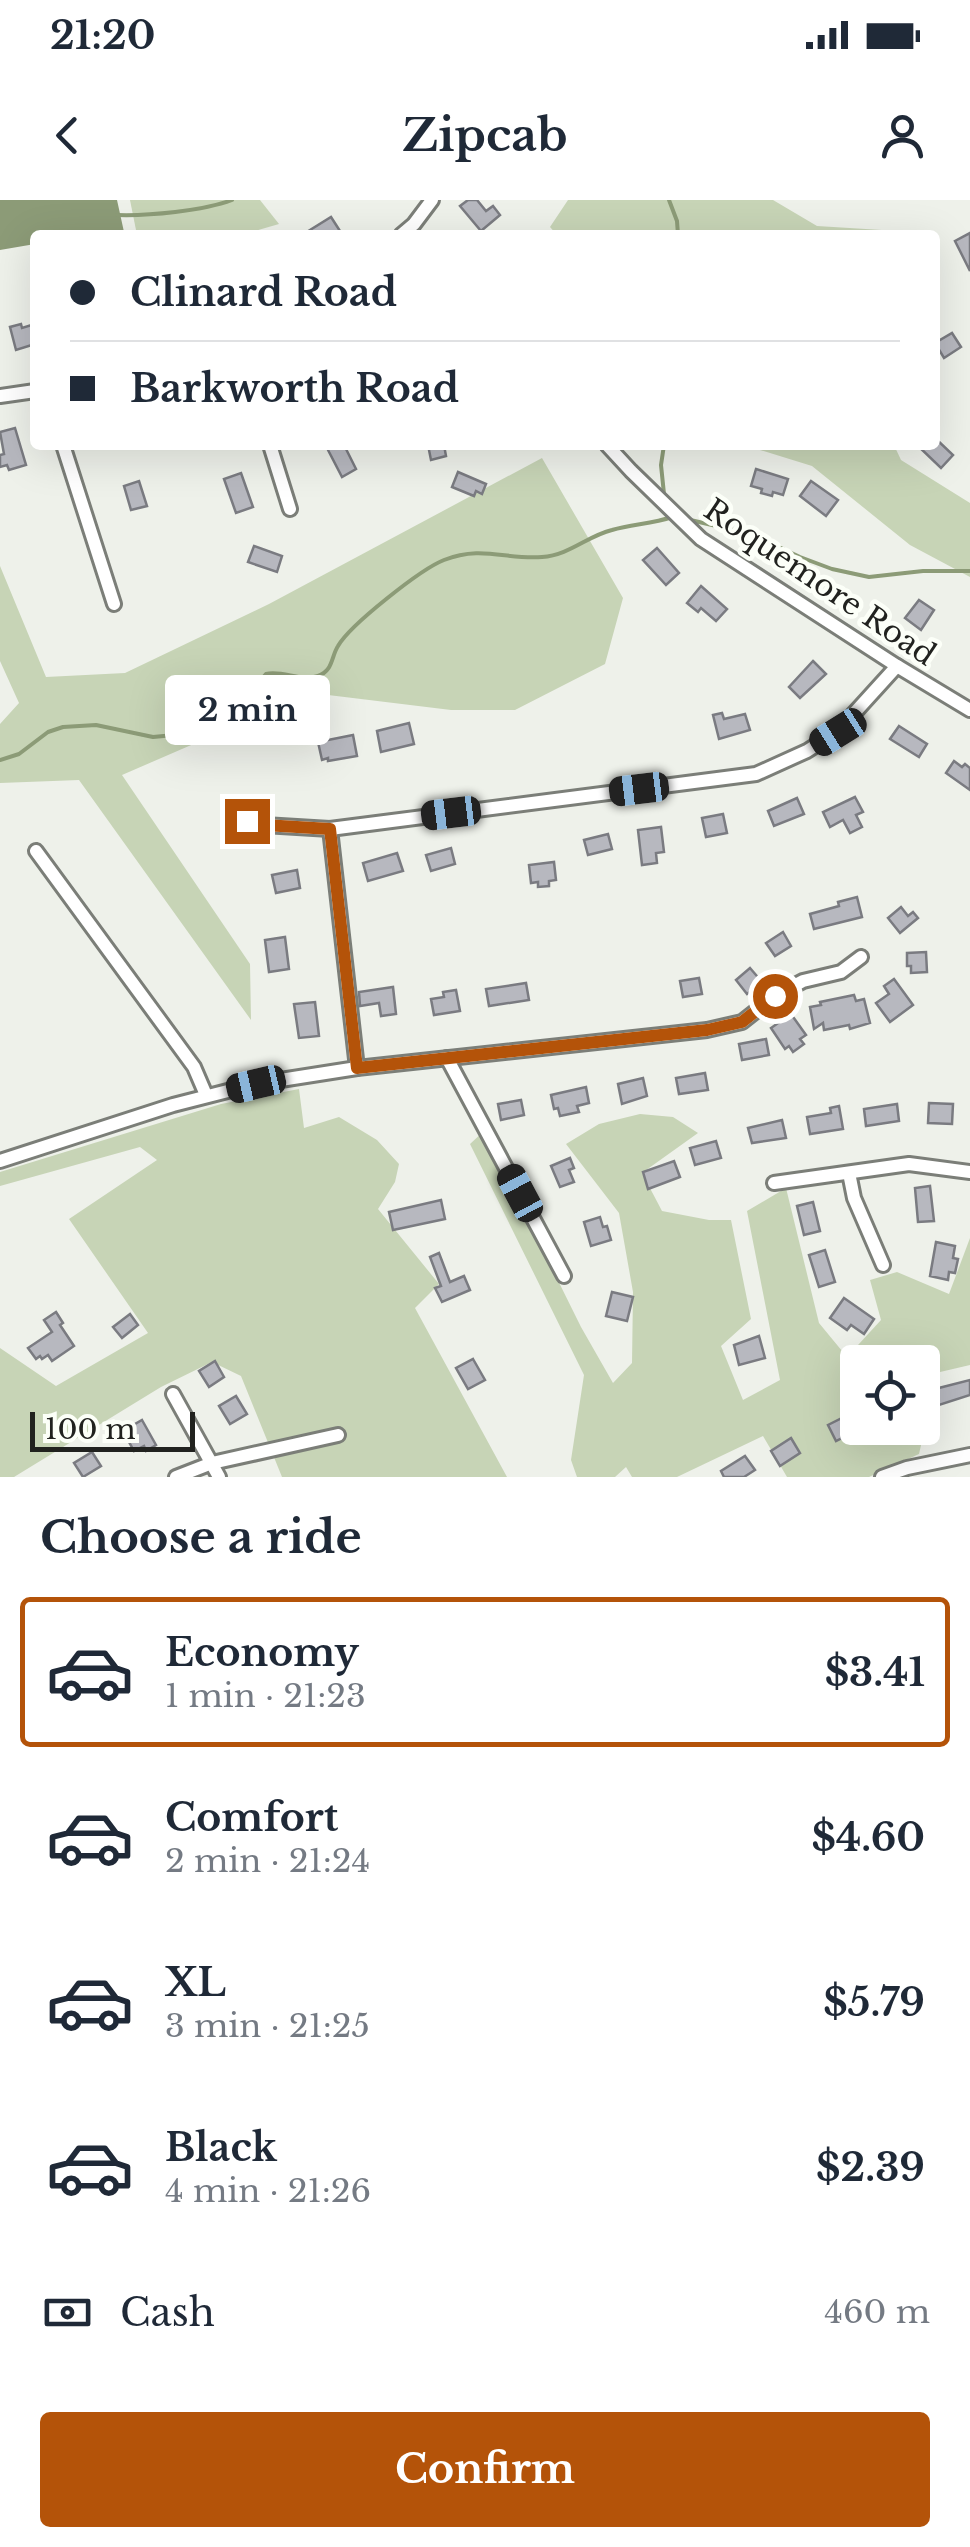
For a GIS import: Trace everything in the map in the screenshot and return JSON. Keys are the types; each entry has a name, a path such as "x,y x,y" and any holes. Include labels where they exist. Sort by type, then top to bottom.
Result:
{"street":[{"path":"407,230 432,200"},
{"path":"414,224 420,230"},
{"path":"0,396 30,392"},
{"path":"65,450 114,604"},
{"path":"272,450 290,508"},
{"name":"Roquemore Road","path":"612,450 701,540 970,710"},
{"path":"247,821 330,829 756,774 838,732 897,666"},
{"path":"330,829 357,1068"},
{"path":"36,851 194,1067 206,1095"},
{"path":"0,1161 206,1095 256,1084 357,1068 707,1030 742,1022 775,996 803,982 840,972 860,956"},
{"path":"447,1058 564,1276"},
{"path":"774,1183 909,1164 970,1172"},
{"path":"850,1173 854,1198 883,1265"},
{"path":"174,1394 219,1477"},
{"path":"176,1477 212,1463 338,1435"},
{"path":"882,1477 970,1454"}],"shaded area":[{"path":"0,200 117,200 124,230 30,230 30,245 0,250"},
{"path":"130,200 260,200 279,224 258,230 136,230"},
{"path":"568,200 773,200 817,226 882,230 553,230 550,227"},
{"path":"760,450 896,450 901,460 970,503 970,577 910,545 812,466"},
{"path":"542,458 623,598 605,664 515,710 451,710 320,694 122,775 250,964 251,1020 79,780 0,783 0,724 19,703 0,661 0,566 46,677 125,673 269,604"},
{"path":"299,1089 304,1128 339,1117 377,1140 399,1164 395,1182 378,1209 439,1284 415,1308 507,1477 282,1477 241,1376 212,1362 161,1387 14,1477 0,1477 0,1348 56,1386 148,1333 69,1219 157,1160 140,1147 0,1186 0,1172 221,1104"},
{"path":"640,1114 673,1117 698,1133 642,1173 662,1211 731,1220 751,1319 721,1346 743,1400 780,1380 747,1211 786,1188 819,1323 840,1348 840,1445 921,1445 919,1454 869,1477 787,1477 763,1436 677,1477 632,1477 626,1467 615,1477 577,1477 571,1460 584,1375 470,1144 484,1131 613,1383 632,1363 633,1292 619,1213 566,1144 599,1124"},
{"path":"970,1238 970,1365 940,1372 940,1345 858,1345 881,1320 870,1280 897,1272 949,1294"}],"building":[{"path":"477,200 486,211 493,206 500,215 480,230 460,206"},
{"path":"331,217 339,230 310,230"},
{"path":"970,233 970,271 955,241"},
{"path":"30,326 30,346 16,350 10,327"},
{"path":"952,333 961,347 944,358 940,340"},
{"path":"15,428 26,465 9,470 7,465 0,467 0,455 4,454 0,432"},
{"path":"940,443 953,455 941,468 922,450 940,450"},
{"path":"328,450 346,450 356,469 342,477"},
{"path":"429,450 445,450 446,456 431,460"},
{"path":"756,469 788,479 783,495 761,493 762,489 751,486"},
{"path":"458,472 486,484 482,494 476,491 474,496 452,487"},
{"path":"241,473 253,507 236,513 224,479"},
{"path":"139,481 147,506 131,510 124,486"},
{"path":"811,481 838,500 826,516 800,496"},
{"path":"254,546 282,556 277,572 248,562"},
{"path":"657,548 679,573 666,585 643,560"},
{"path":"701,586 727,609 716,621 701,608 698,612 687,603"},
{"path":"919,600 934,610 921,630 905,618"},
{"path":"813,661 826,674 800,698 789,687"},
{"path":"722,713 724,719 745,714 750,730 719,739 713,715"},
{"path":"409,723 414,744 381,752 377,731"},
{"path":"899,726 927,744 919,757 890,739"},
{"path":"353,735 357,756 322,760 318,742"},
{"path":"954,761 970,768 970,790 946,773"},
{"path":"855,797 863,812 856,815 862,827 850,833 843,820 830,827 823,812"},
{"path":"797,798 804,814 774,826 768,811"},
{"path":"723,814 727,833 706,837 702,818"},
{"path":"661,827 664,852 656,853 657,863 642,865 638,830"},
{"path":"608,834 612,849 588,855 584,840"},
{"path":"451,848 455,864 431,871 426,855"},
{"path":"397,853 403,871 368,881 363,863"},
{"path":"554,862 556,880 549,881 549,886 531,883 529,865"},
{"path":"297,870 300,888 276,893 272,875"},
{"path":"857,897 862,917 814,929 810,914"},
{"path":"901,907 908,916 913,912 918,918 900,933 888,918"},
{"path":"783,932 791,946 775,956 766,943"},
{"path":"285,937 289,969 269,972 265,940"},
{"path":"926,952 927,972 911,973 907,953"},
{"path":"750,968 762,982 747,994 736,980"},
{"path":"699,978 702,994 683,997 680,981"},
{"path":"894,979 913,1005 890,1022 876,1003 889,994 884,986"},
{"path":"526,983 529,1000 489,1006 486,989"},
{"path":"393,987 396,1014 381,1016 379,1003 360,1006 359,992"},
{"path":"456,990 460,1011 434,1015 431,999"},
{"path":"854,995 856,1001 864,999 870,1023 824,1030 823,1023 814,1029 810,1007"},
{"path":"315,1002 319,1036 299,1038 294,1004"},
{"path":"791,1014 806,1035 800,1039 804,1044 793,1052 789,1046 785,1049 771,1028"},
{"path":"766,1039 769,1055 742,1060 739,1044"},
{"path":"705,1073 708,1090 679,1094 676,1078"},
{"path":"643,1078 647,1096 622,1104 618,1084"},
{"path":"586,1087 589,1103 577,1106 579,1112 560,1116 551,1095"},
{"path":"521,1100 524,1115 501,1120 498,1104"},
{"path":"929,1103 953,1104 952,1124 928,1123"},
{"path":"897,1104 899,1121 866,1126 864,1109"},
{"path":"839,1106 843,1129 810,1134 807,1117 831,1113 830,1108"},
{"path":"782,1120 786,1138 752,1143 748,1128"},
{"path":"716,1141 721,1158 695,1165 690,1148"},
{"path":"570,1158 574,1182 560,1187 551,1166"},
{"path":"674,1161 680,1177 648,1189 643,1172"},
{"path":"930,1186 934,1221 918,1222 915,1188"},
{"path":"441,1200 445,1219 393,1230 389,1212"},
{"path":"813,1202 820,1231 804,1235 797,1206"},
{"path":"600,1217 611,1240 591,1246 584,1222"},
{"path":"936,1242 955,1246 953,1258 958,1259 955,1273 949,1272 948,1280 930,1276"},
{"path":"825,1250 835,1282 819,1287 809,1255"},
{"path":"439,1253 450,1282 464,1276 470,1290 442,1302 435,1288 441,1286 430,1257"},
{"path":"612,1292 633,1297 627,1321 606,1316"},
{"path":"844,1298 874,1319 864,1334 851,1325 847,1330 830,1318"},
{"path":"56,1312 74,1346 52,1361 48,1355 36,1359 28,1348 52,1332 44,1320"},
{"path":"130,1314 138,1325 122,1338 113,1327"},
{"path":"759,1336 765,1358 739,1365 734,1345"},
{"path":"473,1359 485,1380 468,1389 456,1368"},
{"path":"215,1361 224,1377 209,1387 199,1371"},
{"path":"970,1380 970,1395 940,1405 940,1388"},
{"path":"236,1396 247,1414 230,1424 219,1406"},
{"path":"840,1419 840,1439 836,1441 828,1425"},
{"path":"142,1420 156,1445 146,1451 144,1446 134,1451 123,1431"},
{"path":"791,1438 800,1453 780,1466 771,1451"},
{"path":"92,1452 101,1466 83,1477 74,1463"},
{"path":"745,1456 755,1470 744,1477 724,1477 721,1471"}],"waterway":[{"path":"117,215 175,212 232,200"},
{"path":"669,200 678,230"},
{"path":"663,450 664,494"},
{"path":"0,760 19,754 48,732 63,727 96,725 153,737 185,734 231,709 266,674 305,678 323,674 338,646 356,625 444,560 482,553 552,556 603,533 672,517"},
{"path":"686,519 751,534 832,569 869,577 970,571"}],"route":[{"path":"247,821 330,829 357,1068 707,1030 742,1022 775,996"}]}
